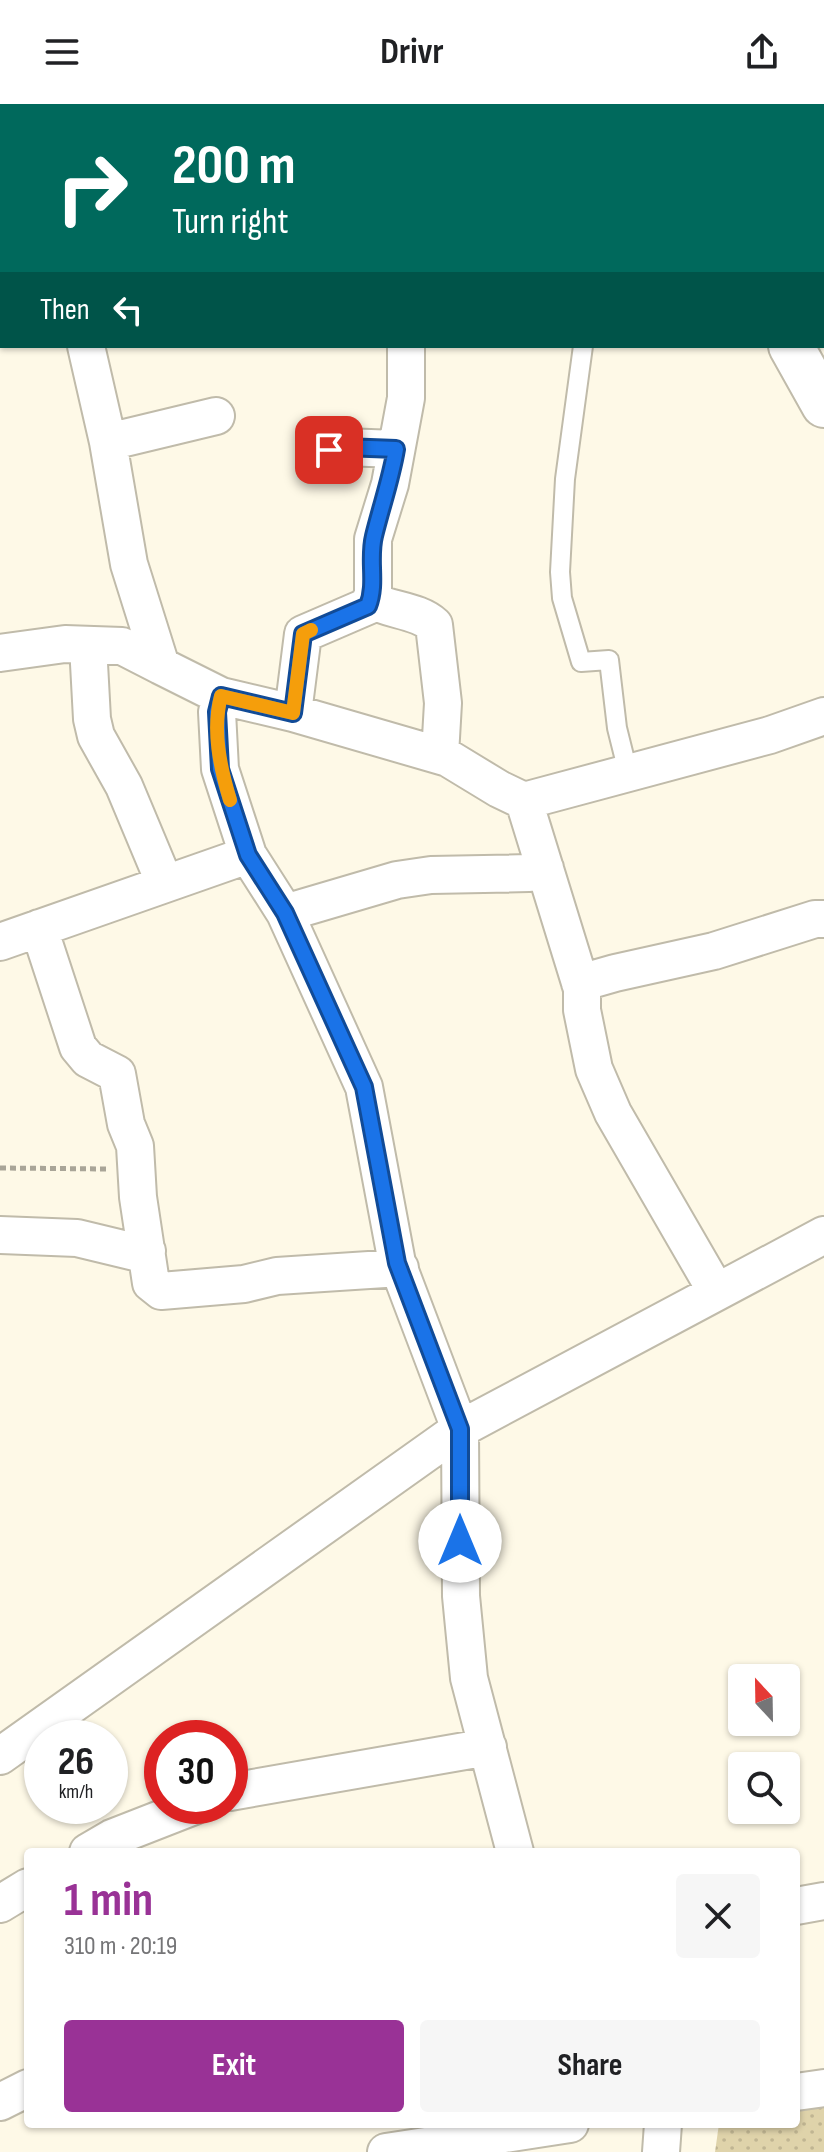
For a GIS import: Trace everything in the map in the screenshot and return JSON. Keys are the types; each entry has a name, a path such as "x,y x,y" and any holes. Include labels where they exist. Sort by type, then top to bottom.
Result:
{"street":[{"path":"86,348 108,442 129,564 161,666"},
{"path":"293,713 303,634 368,606 373,594 373,539 390,484 406,398 406,348"},
{"path":"792,348 824,405"},
{"path":"108,442 216,416"},
{"path":"329,450 344,447 396,449"},
{"path":"371,600 386,608 426,617 434,625 443,703 440,755"},
{"path":"0,653 65,644 122,646 221,696 440,755 524,801 580,983 594,1069 613,1113 716,1291"},
{"path":"88,645 92,719 96,736 124,786 165,884"},
{"path":"221,696 217,712 220,769 248,855 285,913 364,1087 400,1268 460,1429 461,1596 469,1678 514,1848"},
{"path":"524,801 770,735 824,716"},
{"path":"0,942 248,855"},
{"path":"285,913 397,880 431,875 529,873 545,868"},
{"path":"580,983 714,951 815,919 824,919"},
{"path":"39,928 78,1047 88,1059 117,1074 126,1124 135,1146 151,1283 161,1291 244,1284 277,1276 400,1268"},
{"path":"0,1235 77,1238 135,1252 147,1251"},
{"path":"0,1756 460,1429 824,1235"},
{"path":"248,1789 488,1747"},
{"path":"95,1848 148,1824"},
{"path":"0,1904 24,1889"},
{"path":"800,1905 824,1901"},
{"path":"800,2091 824,2088"},
{"path":"0,2102 24,2090"},
{"path":"386,2152 546,2128"},
{"path":"661,2152 663,2128"}],"lane":[{"path":"583,348 565,479 560,572 562,598 581,662 609,660 617,728 628,772"}],"path":[{"path":"0,1168 136,1170"}],"shaded area":[{"path":"824,2093 824,2152 715,2152 718,2128 800,2128 800,2097"}],"slow traffic":[{"path":"230,800 220,769 217,712 221,696 293,713 303,634 311,630"}],"route":[{"path":"329,450 344,447 396,449 390,484 373,539 373,594 368,606 303,634 293,713 221,696 217,712 220,769 248,855 285,913 364,1087 397,1263 460,1429 460,1541"}]}
